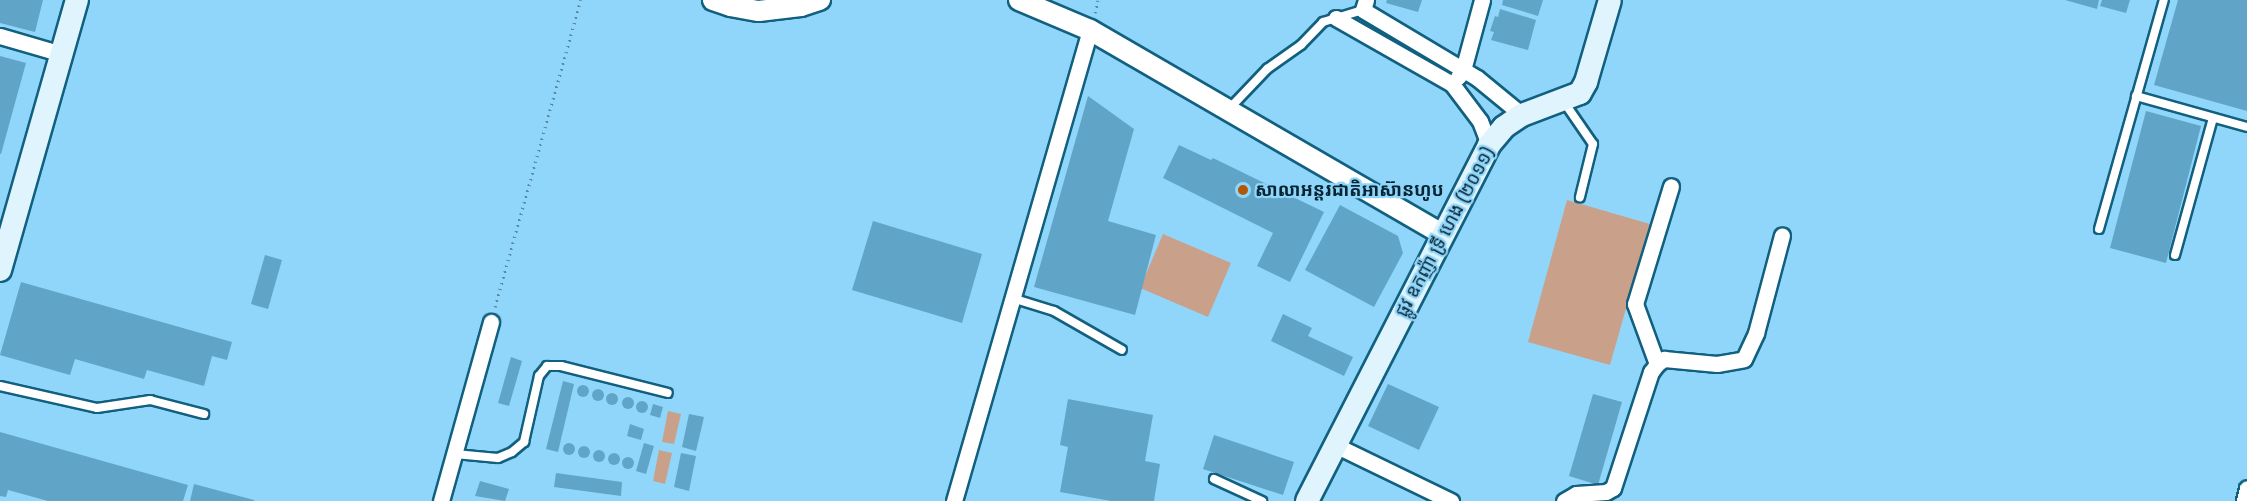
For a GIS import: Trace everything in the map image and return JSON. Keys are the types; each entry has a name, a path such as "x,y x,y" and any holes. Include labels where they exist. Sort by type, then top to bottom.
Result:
{"main road":[{"path":"0,270 6,228 77,0"},
{"name":"ផ្លូវ ឧកញ៉ា ទ្រី ហេង (២០១១)","path":"1307,501 1489,145 1504,127 1522,116 1580,93 1586,82 1610,0"}],"street":[{"path":"713,0 730,6 801,6 820,0"},
{"path":"1019,0 1090,30 1442,234"},
{"path":"1452,84 1463,70 1482,0"},
{"path":"1365,5 1477,78 1522,116"},
{"path":"1336,18 1452,84 1480,121 1489,145"},
{"path":"954,501 1090,30"},
{"path":"0,36 62,54"},
{"path":"1657,364 1635,304 1671,186"},
{"path":"1564,501 1576,494 1606,492 1614,488 1652,372 1657,364 1664,359 1732,364 1744,359 1756,333 1782,235"},
{"path":"441,501 491,322"},
{"path":"1335,445 1451,501"},
{"path":"2244,501 2247,488"}],"lane":[{"path":"2099,229 2164,0"},
{"path":"1228,110 1267,69 1301,45 1323,22 1365,5"},
{"path":"2136,96 2247,127"},
{"path":"1563,100 1593,144 1580,197"},
{"path":"2175,255 2213,118"},
{"path":"1012,298 1054,311 1122,350"},
{"path":"454,454 498,458 512,452 524,442 539,376 547,366 561,366 668,393"},
{"path":"0,386 97,408 150,400 204,414"},
{"path":"1214,479 1262,501"}],"path":[{"path":"491,322 581,0"}],"shaded area":[{"path":"1567,200 1650,224 1610,365 1528,342"},
{"path":"1163,234 1231,263 1208,317 1140,288"},
{"path":"668,411 681,414 674,444 662,442"},
{"path":"659,450 672,453 665,484 653,481"}],"building":[{"path":"0,0 43,0 35,32 0,23"},
{"path":"1387,0 1422,0 1418,12 1386,3"},
{"path":"1503,0 1543,0 1538,16 1502,5"},
{"path":"2065,0 2099,0 2097,9"},
{"path":"2102,0 2130,0 2126,13 2100,6"},
{"path":"2178,0 2247,0 2247,111 2154,85"},
{"path":"1500,9 1536,20 1528,50 1491,40 1494,32 1490,31"},
{"path":"0,56 26,63 1,154 0,154"},
{"path":"1088,96 1134,129 1108,221 1156,235 1135,315 1034,287"},
{"path":"2146,111 2201,126 2166,263 2110,248"},
{"path":"1179,145 1211,160 1213,158 1324,212 1290,282 1257,266 1273,233 1163,178"},
{"path":"1340,205 1398,236 1403,253 1374,307 1305,270"},
{"path":"873,221 982,254 962,323 852,290"},
{"path":"265,255 282,260 268,309 251,304"},
{"path":"21,282 232,342 227,360 212,356 204,386 147,370 144,379 75,359 70,375 0,355"},
{"path":"1283,314 1312,328 1308,336 1353,357 1344,376 1271,341"},
{"path":"511,357 522,361 509,406 498,403"},
{"path":"563,381 574,384 558,452 546,449"},
{"path":"1388,384 1439,407 1419,450 1368,426"},
{"path":"585,385 589,391 585,397 581,397 577,389"},
{"path":"600,389 604,395 600,401 596,401 592,393"},
{"path":"614,393 618,399 614,405 610,405 606,397"},
{"path":"1593,394 1622,402 1598,485 1569,476"},
{"path":"630,397 634,403 630,409 626,409 622,401"},
{"path":"1068,399 1153,415 1145,461 1160,464 1154,501 1111,501 1060,492 1068,447 1060,445"},
{"path":"644,401 648,407 644,413 640,413 636,405"},
{"path":"653,404 663,407 660,418 650,415"},
{"path":"689,414 704,417 696,451 682,447"},
{"path":"630,424 644,429 641,440 627,436"},
{"path":"0,432 188,485 183,501 48,501 8,490 6,497 0,496"},
{"path":"1214,435 1294,462 1283,495 1203,469"},
{"path":"571,443 575,449 571,455 567,455 563,447"},
{"path":"644,443 654,446 646,474 636,471"},
{"path":"586,446 590,452 586,458 582,458 578,450"},
{"path":"601,450 605,456 601,462 597,462 593,454"},
{"path":"616,453 620,459 616,465 612,465 608,457"},
{"path":"681,453 696,456 689,491 674,487"},
{"path":"630,457 634,463 630,469 626,469 622,461"},
{"path":"556,473 622,482 621,496 554,487"},
{"path":"480,481 509,489 505,501 475,496"},
{"path":"194,484 254,500 254,501 190,501"}],"place":[{"name":"សាលាអន្ដរជាតិអាស៊ានហូប","path":"1243,190"}]}
